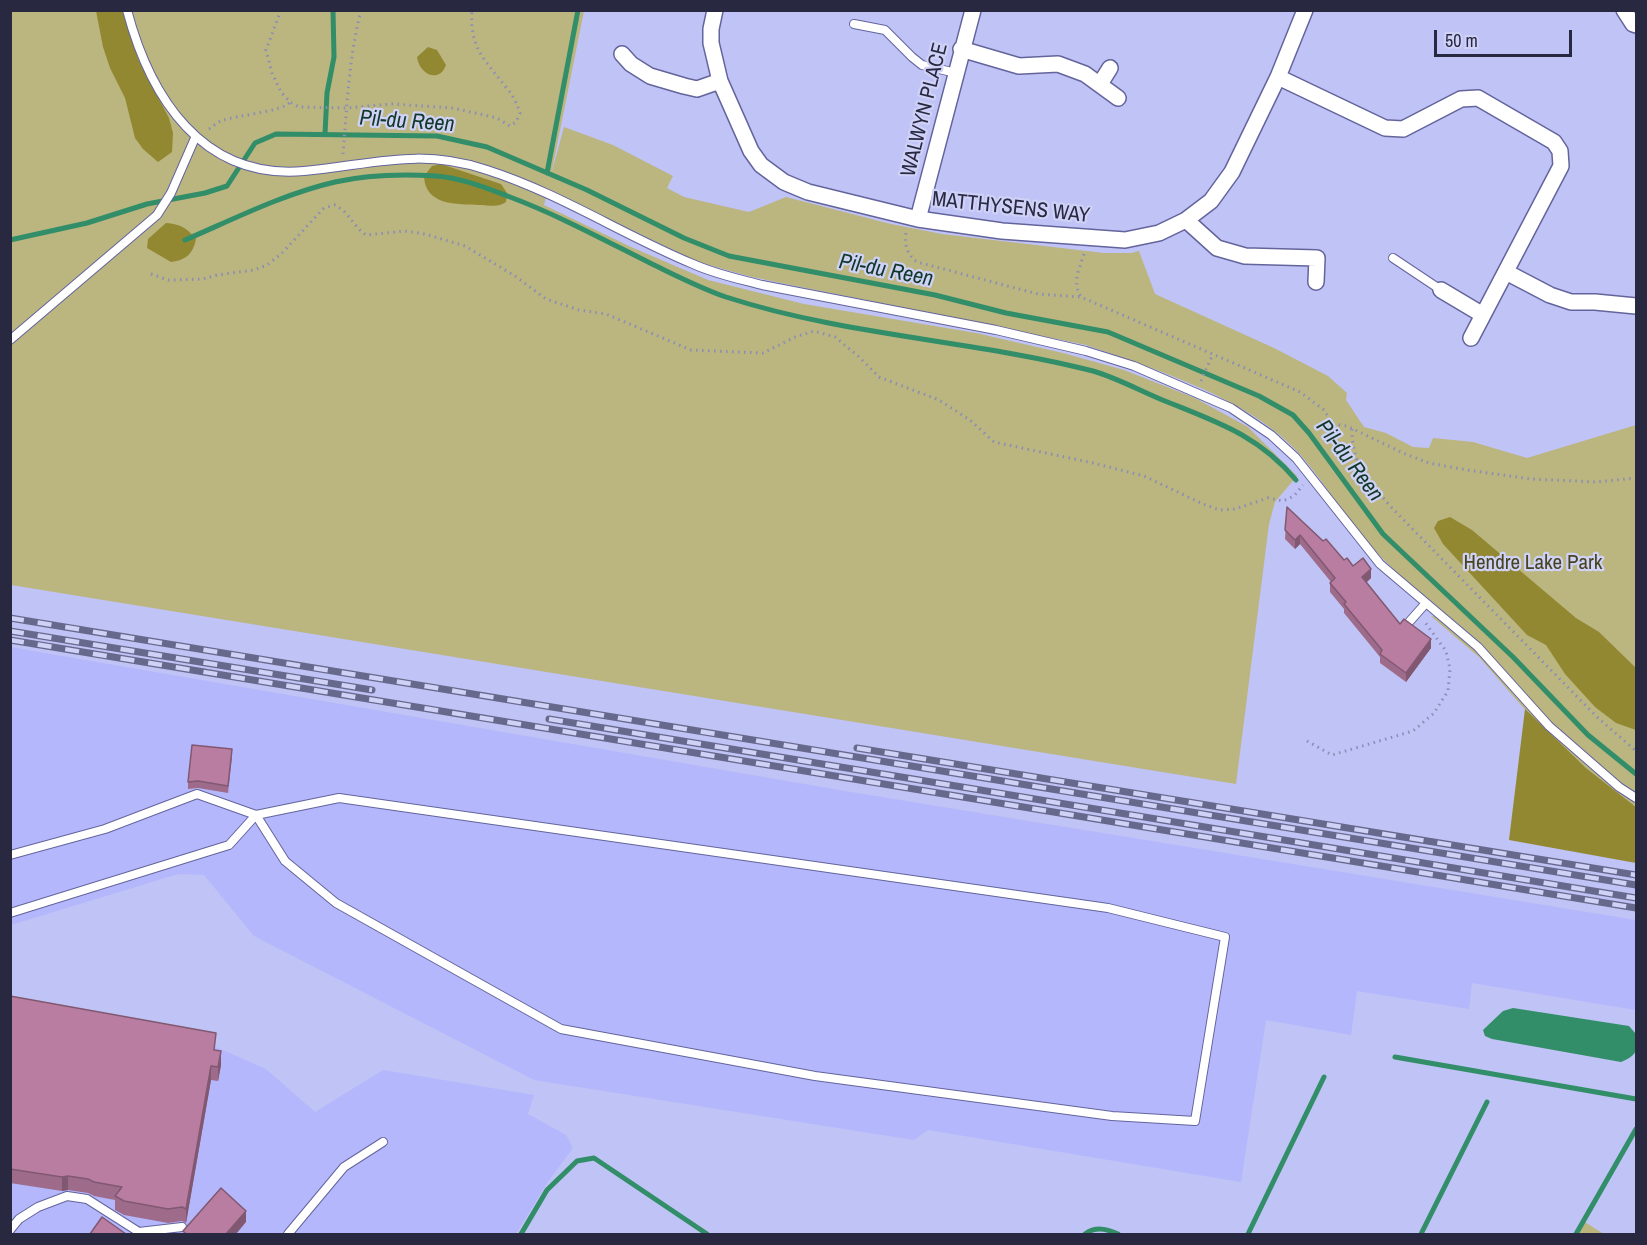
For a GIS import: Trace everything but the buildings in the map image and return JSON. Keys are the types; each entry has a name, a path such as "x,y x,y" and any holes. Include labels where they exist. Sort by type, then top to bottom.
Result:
{"street":[{"name":"MATTHYSENS WAY","path":"715,10 711,43 720,81 751,151 761,165 784,182 808,192 913,218 1002,231 1125,240 1159,233 1186,220 1210,201 1232,172 1278,77 1305,10"},
{"name":"WALWYN PLACE","path":"913,218 973,10"},
{"path":"1624,10 1636,25"},
{"path":"962,50 1019,66 1058,64 1085,74 1118,98"},
{"path":"622,54 631,64 650,76 684,86 697,89 720,81"},
{"path":"1100,84 1110,68"},
{"path":"1278,77 1385,128 1403,129 1461,99 1479,98 1554,142 1560,151 1562,166 1471,338"},
{"path":"1186,220 1217,248 1245,256 1317,258 1316,282"},
{"path":"1506,272 1550,295 1571,302 1636,306"},
{"path":"1441,290 1483,315"}],"lane":[{"path":"127,10 146,68 161,94 195,138 224,156 252,168 303,171 393,158 455,161 487,170 571,205 694,265 762,285 996,330 1086,351 1134,366 1231,408 1271,435 1296,458 1380,564 1478,647 1549,726 1619,787 1636,798"},
{"path":"854,24 885,30 922,65 956,73"},
{"path":"10,340 157,215 171,193 195,138"},
{"path":"1393,258 1441,290"},
{"path":"1410,621 1426,603"},
{"path":"10,855 105,829 197,794 256,815 339,798 1108,908 1226,937 1196,1120 1113,1116 815,1076 561,1029 336,903 285,861 256,815"},
{"path":"10,913 229,845 256,815"},
{"path":"288,1234 344,1167 383,1142"},
{"path":"10,1230 19,1219 38,1207 67,1196 87,1199 141,1233 182,1227"}],"path":[{"path":"281,10 266,50 272,73 281,92 290,102 299,107 346,108 392,104 453,108 497,118 510,126 516,122 520,112 511,93 490,69 476,47 471,27 472,10"},
{"path":"344,146 346,108 356,30 361,10"},
{"path":"195,138 221,121 259,111 278,110 287,107 290,102"},
{"path":"151,274 168,280 203,279 255,270 267,265 281,254 324,208 335,205 345,210 356,228 366,235 405,231 425,234 465,246 515,276 546,299 579,310 606,314 691,350 763,353 795,337 814,331 835,337 879,378 939,400 970,420 994,442 1093,463 1144,477 1220,510 1268,498 1283,501 1294,496 1310,476"},
{"path":"913,218 904,241 909,255 917,262 1038,294 1081,297 1212,356 1300,392 1324,410 1333,424 1352,428 1429,463 1531,479 1596,482 1636,478"},
{"path":"1081,297 1076,289 1076,280 1089,238"},
{"path":"1200,383 1212,356"},
{"path":"1352,428 1352,448 1359,468 1389,505 1598,718 1636,750"},
{"path":"1307,741 1332,755 1413,731 1434,713 1448,691 1450,669 1446,651 1417,613"}],"shaded area":[{"path":"96,11 123,11 138,59 169,118 173,133 172,152 158,162 143,149 135,138 125,98 110,68 103,47"},
{"path":"428,47 437,50 446,65 439,74 430,74 421,68 417,57"},
{"path":"441,164 501,184 507,193 506,202 497,206 461,204 436,198 426,186 424,176 432,166"},
{"path":"166,223 183,227 196,239 191,252 181,260 171,262 147,248 148,239"},
{"path":"1450,517 1472,530 1576,618 1599,632 1636,668 1636,730 1616,723 1595,707 1565,674 1546,645 1527,635 1443,544 1434,528 1438,521"},
{"path":"10,647 845,791 1636,920 1636,1010 1472,983 1469,1009 1357,991 1351,1035 1266,1020 1241,1182 928,1130 914,1140 534,1080 254,936 204,875 178,874 11,925"},
{"path":"1525,709 1586,768 1636,807 1636,863 1509,840"},
{"path":"1513,1008 1629,1026 1636,1034 1635,1052 1621,1062 1485,1036 1483,1030 1503,1011"},
{"path":"10,1010 216,1047 266,1069 315,1112 383,1070 534,1095 528,1114 566,1135 573,1148 547,1183 516,1234 11,1234"}],"green space":[{"name":"Hendre Lake Park","path":"10,11 584,11 551,175 564,127 613,145 673,176 667,188 684,197 749,212 786,197 891,224 942,234 1104,253 1139,251 1155,294 1274,348 1328,376 1347,393 1346,400 1364,427 1386,433 1413,447 1429,448 1433,438 1473,442 1527,458 1636,425 1636,807 1586,768 1535,721 1479,657 1432,617 1439,609 1380,557 1294,448 1262,422 1240,408 1189,383 1086,345 752,277 698,262 548,190 544,205 631,247 708,280 804,304 976,333 1063,353 1124,370 1195,398 1248,427 1297,476 1275,502 1269,524 1236,784 11,585"},
{"path":"1583,1221 1604,1234 1576,1234"}],"waterway":[{"path":"325,134 327,93 334,57 333,10"},
{"path":"547,173 578,10"},
{"name":"Pil-du Reen","path":"10,240 87,223 147,204 205,193 227,186 255,143 276,134 437,136 487,147 587,190 684,238 729,256 935,295 1006,313 1108,332 1259,396 1293,415 1309,433 1383,534 1513,657 1588,735 1636,774"},
{"path":"185,240 278,200 335,182 372,176 398,175 455,179 528,204 678,277 726,297 817,321 1001,352 1103,374 1206,417 1238,433 1268,453 1296,480"},
{"path":"1395,1057 1636,1099"},
{"path":"1248,1234 1324,1077"},
{"path":"1421,1234 1487,1102"},
{"path":"1576,1234 1636,1129"},
{"path":"521,1234 547,1190 577,1161 594,1158 707,1234"},
{"path":"1085,1234 1102,1229 1118,1234"}],"railway":[{"path":"10,618 1636,885"},
{"path":"10,631 372,690"},
{"path":"10,640 1636,908"},
{"path":"549,719 1636,898"},
{"path":"857,748 1636,875"}]}
